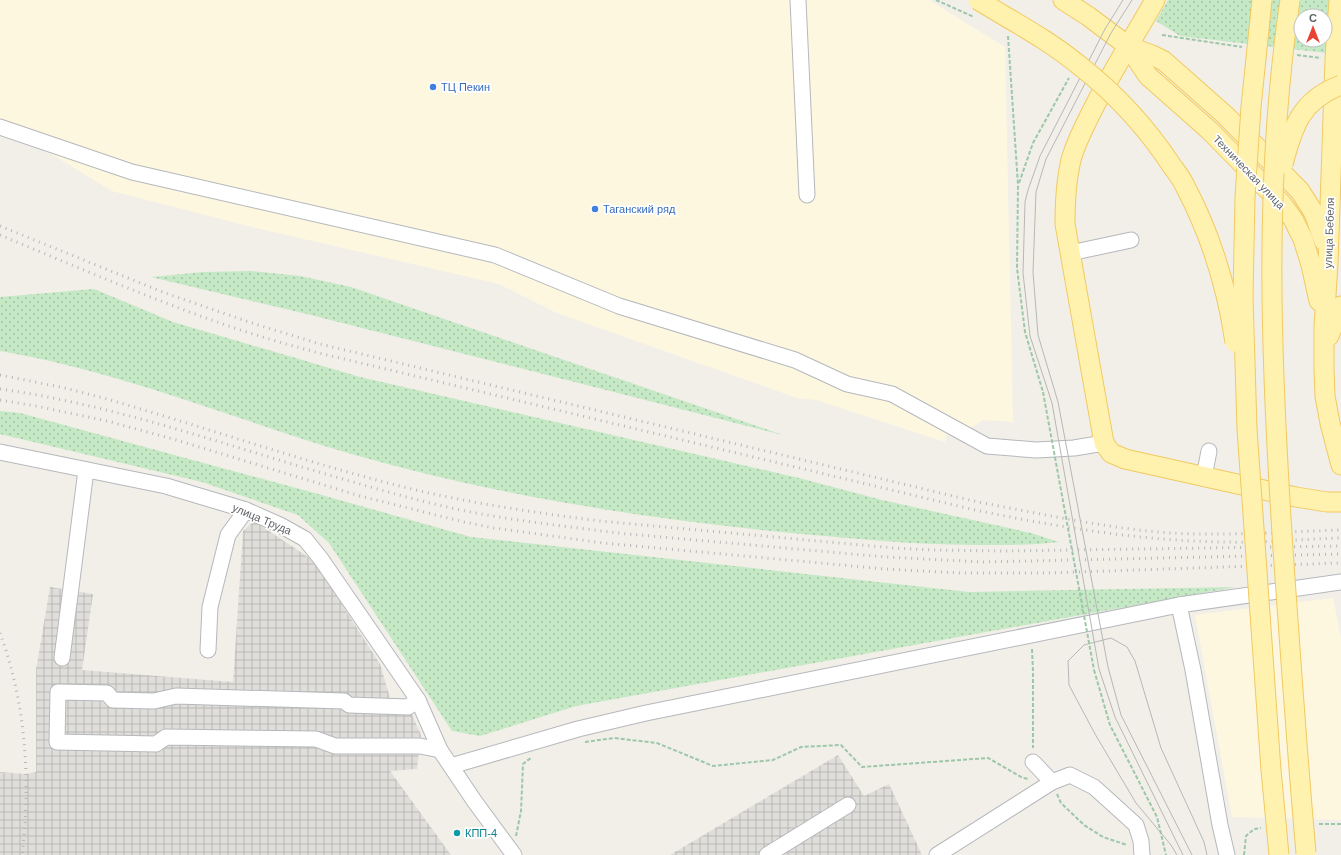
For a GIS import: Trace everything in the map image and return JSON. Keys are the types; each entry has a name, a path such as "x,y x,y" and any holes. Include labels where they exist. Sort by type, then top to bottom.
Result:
{"main road":[{"path":"978,0 1032,32 1086,70 1125,106 1160,148 1185,185 1201,219 1216,259 1232,320 1247,429"},
{"name":"Техническая улица","path":"1063,0 1088,16 1128,46 1164,61 1225,114 1300,190 1309,203 1321,229 1328,264"},
{"path":"1155,0 1097,100 1081,134 1072,159 1065,201 1065,224 1104,443 1111,453 1125,459 1296,497 1327,502 1341,502"},
{"path":"1262,0 1251,107 1245,197 1243,296 1247,429 1270,770 1278,855"},
{"path":"1290,0 1278,109 1272,198 1271,295 1275,427 1297,759 1306,854"},
{"name":"улица Бебеля","path":"1339,0 1335,59 1328,264 1324,326 1324,369 1325,396 1340,463"},
{"name":"Техническая улица","path":"1128,46 1148,76 1209,130 1282,204 1293,219 1303,239 1311,265 1324,326"},
{"path":"1272,241 1283,164 1289,140 1298,119 1310,103 1327,90 1341,85"},
{"path":"1324,369 1328,337 1341,306"}],"street":[{"path":"798,0 807,195"},
{"path":"0,127 132,172 495,255 620,306 795,360 847,384 892,394 988,446 1036,450 1074,448 1104,443"},
{"path":"1070,253 1130,240"},
{"path":"1204,477 1209,451"},
{"name":"улица Труда","path":"0,452 166,486 246,510 280,525 305,539 322,559 418,700 440,750 475,802 512,852"},
{"path":"62,658 86,470"},
{"path":"208,650 210,607 228,535 246,510"},
{"path":"451,766 612,720 1179,605 1341,582"},
{"path":"1179,605 1199,669 1220,824 1227,855"},
{"path":"418,700 408,707 349,705 344,701 176,696 154,701 113,700 107,693 58,692 57,742 156,744 166,737 316,739 335,746 420,746 440,750"},
{"path":"1033,762 1052,782"},
{"path":"937,855 1052,782 1070,775 1094,787 1136,825 1141,841 1142,853"},
{"path":"767,855 848,805"}],"path":[{"path":"1008,33 1018,185 1017,268 1025,332 1043,392 1094,670 1110,724 1156,817 1166,855"},
{"path":"1162,35 1238,47"},
{"path":"1018,185 1033,143 1070,77"},
{"path":"1031,634 1033,671 1033,762"},
{"path":"584,743 614,738 657,744 713,766 773,760 801,747 841,745 862,767 988,758 1023,778 1052,782 1061,803 1084,824 1103,837 1142,853"},
{"path":"512,852 521,811 523,764 534,756"}],"shaded area":[{"name":"Таганский ряд","path":"0,0 929,0 1005,47 1013,422 983,420 966,431 949,425 945,442 816,400 797,398 557,313 499,284 252,227 112,191 22,136 0,129"},
{"path":"254,521 314,561 380,664 390,698 406,701 421,735 417,769 390,771 451,855 0,855 0,772 26,774 36,772 36,670 50,587 93,594 82,670 233,682 243,531"},
{"path":"1333,598 1341,638 1341,820 1232,817 1195,615"},
{"path":"838,755 864,796 889,784 922,855 670,855"}],"green space":[{"path":"1168,0 1330,0 1329,8 1293,8 1293,48 1326,48 1326,53 1180,36 1156,21"},
{"path":"251,271 300,276 351,287 783,435 307,314 151,277 204,272"},
{"path":"94,289 173,322 360,377 799,478 882,500 1031,533 1059,542 1021,545 963,545 845,538 706,524 588,507 413,471 355,455 135,384 45,360 0,351 0,297"},
{"path":"0,411 20,413 471,537 969,592 1236,587 576,706 480,736 452,731 329,543 298,515 202,482 0,434"}],"tram line":[{"path":"1123,0 1105,29 1040,156 1025,202 1023,273 1030,336 1052,403 1099,669 1115,717 1183,855"},
{"path":"1132,0 1111,33 1046,159 1036,192 1033,272 1038,335 1058,402 1108,667 1121,715 1192,855"},
{"path":"1177,855 1171,845 1136,803 1095,734 1069,685 1068,661 1084,645 1111,638 1127,647 1135,661 1161,748 1204,842 1207,855"}],"railway":[{"path":"0,226 165,293 255,324 320,344 978,502 1098,524 1170,533 1234,534 1341,530"},
{"path":"0,235 162,302 242,331 294,346 975,510 1100,532 1162,539 1240,542 1341,538"},
{"path":"0,375 96,396 335,469 416,490 507,508 600,521 894,548 933,550 1003,551 1341,546"},
{"path":"0,389 43,396 128,415 294,465 444,506 515,520 617,533 886,557 983,562 1341,554"},
{"path":"0,400 107,421 173,439 360,496 464,522 494,528 603,543 885,569 960,573 1048,573 1341,563"},
{"path":"0,633 16,687 24,743 26,799 22,855"}],"place":[{"name":"ТЦ Пекин","path":"433,87"},
{"name":"Таганский ряд","path":"595,209"},
{"name":"КПП-4","path":"457,833"}]}
